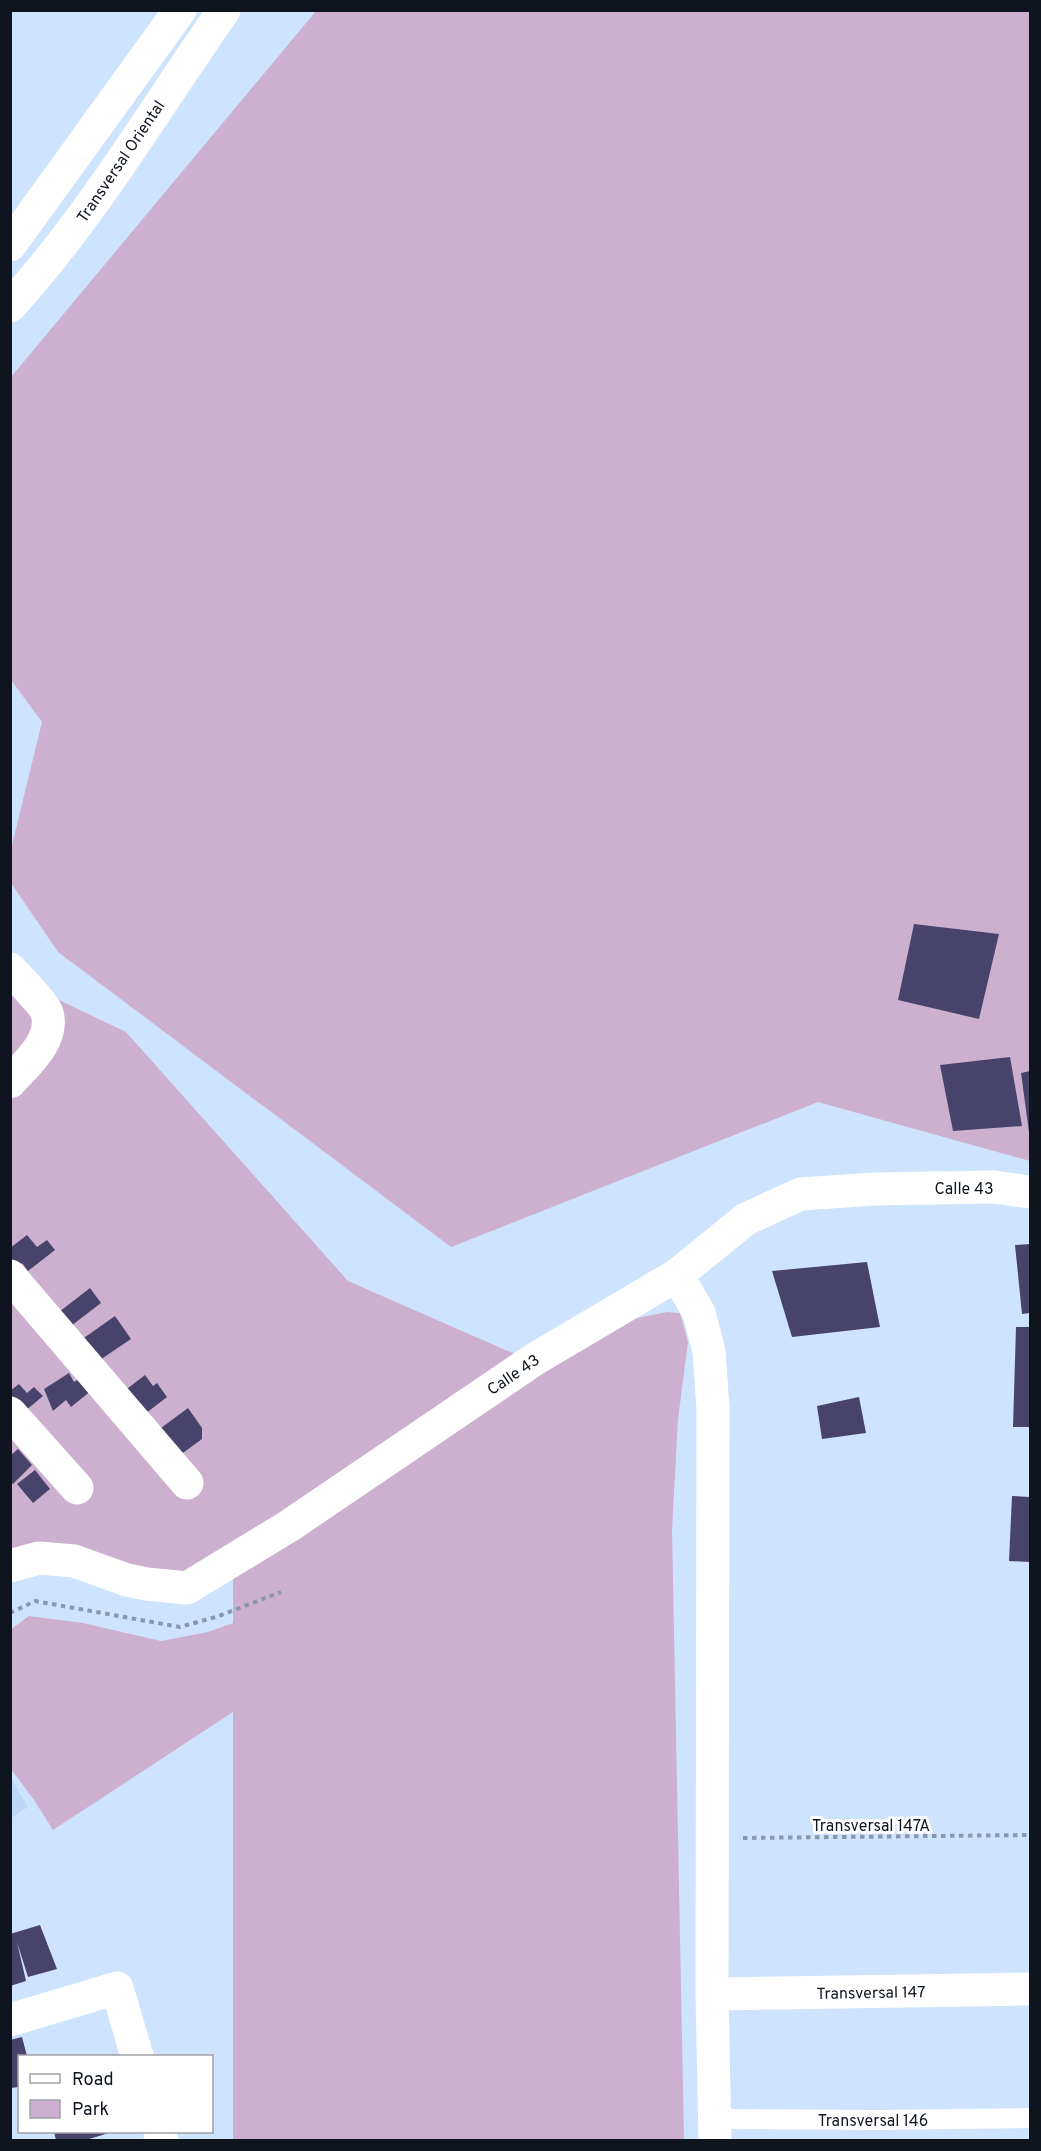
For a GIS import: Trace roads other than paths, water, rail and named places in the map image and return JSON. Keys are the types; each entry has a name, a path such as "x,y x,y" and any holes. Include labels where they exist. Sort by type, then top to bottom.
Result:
{"street":[{"path":"10,245 180,10"},
{"name":"Transversal Oriental","path":"10,306 95,201 224,10"},
{"path":"10,969 47,1012 48,1033 34,1055 10,1082"},
{"name":"Calle 43","path":"10,1566 39,1557 74,1561 127,1580 187,1588 290,1526 535,1359 677,1275 746,1219 801,1194 875,1189 994,1187 1030,1192"},
{"path":"677,1275 699,1312 709,1352 713,1409 712,1994 715,2130"},
{"path":"10,1276 187,1483"},
{"path":"10,1413 76,1488"},
{"path":"10,2020 117,1988 137,2055"},
{"name":"Transversal 147","path":"712,1994 1030,1989"}],"lane":[{"name":"Transversal 146","path":"715,2130 877,2120 1030,2118"}]}
